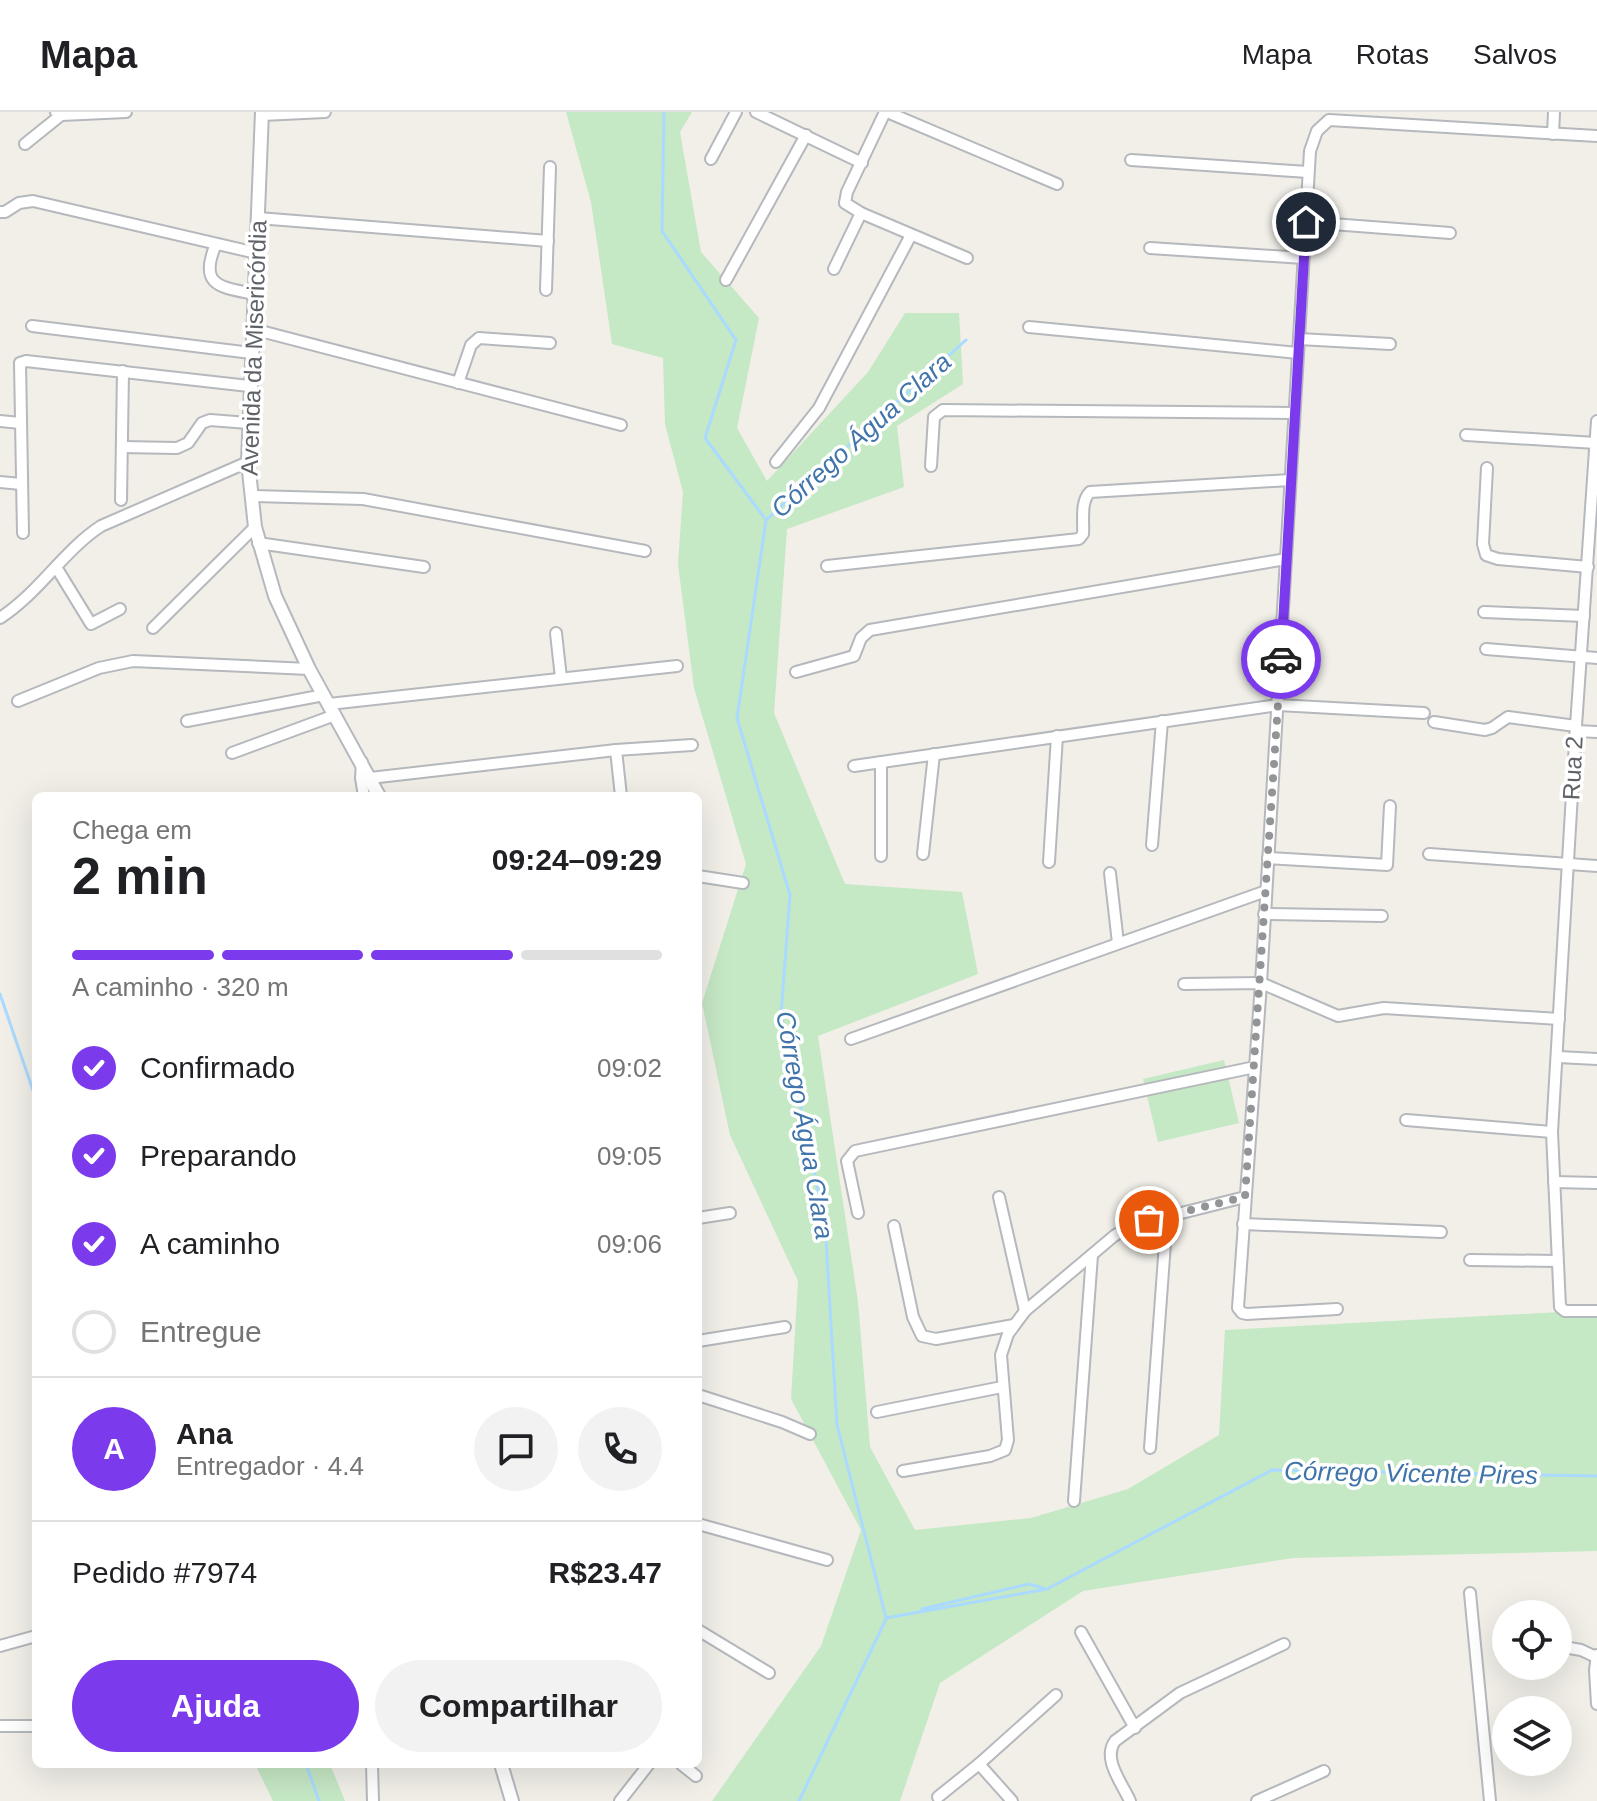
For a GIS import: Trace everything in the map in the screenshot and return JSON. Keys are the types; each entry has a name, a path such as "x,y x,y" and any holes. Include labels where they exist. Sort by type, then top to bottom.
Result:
{"street":[{"path":"25,144 59,114 126,112"},
{"path":"262,114 325,112"},
{"path":"711,159 736,112"},
{"path":"756,112 862,163"},
{"path":"967,258 847,206 845,200 886,112 1057,184"},
{"path":"1553,134 1554,112"},
{"name":"Avenida da Misericórdia","path":"262,114 248,423 248,462 255,527 275,596 309,669 377,792"},
{"path":"1337,1309 1247,1314 1240,1312 1238,1305 1261,983 1308,172 1315,137 1321,125 1329,120 1597,136"},
{"path":"726,280 806,135"},
{"path":"1131,160 1308,172"},
{"path":"546,290 550,167"},
{"path":"0,212 19,203 33,201 256,253"},
{"path":"834,269 861,213"},
{"path":"258,218 548,241"},
{"path":"1306,222 1450,233"},
{"path":"776,462 819,408 911,235"},
{"path":"216,244 208,264 214,283 223,288 254,294"},
{"path":"1150,248 1303,258"},
{"path":"32,326 251,353"},
{"path":"1029,327 1298,353"},
{"path":"253,329 621,425"},
{"path":"458,383 471,345 479,338 550,343"},
{"path":"1299,339 1390,344"},
{"path":"23,533 20,363 26,361 249,386"},
{"path":"121,500 123,371"},
{"path":"931,466 934,417 943,410 1294,413"},
{"path":"122,447 177,448 188,443 202,423 210,420 248,423"},
{"path":"0,421 20,423"},
{"name":"Rua 2","path":"1592,1311 1565,1311 1560,1307 1552,1132 1597,421"},
{"path":"1466,435 1596,443"},
{"path":"0,618 14,609 86,536 101,526 248,462"},
{"path":"1487,468 1483,544 1486,555 1498,559 1588,567"},
{"path":"827,566 1079,539 1083,534 1083,507 1090,492 1290,480"},
{"path":"0,482 21,484"},
{"path":"252,496 363,499 645,551"},
{"path":"153,628 255,527"},
{"path":"258,543 424,567"},
{"path":"796,672 854,656 861,638 870,630 1286,559"},
{"path":"56,567 91,624 120,609"},
{"path":"1484,612 1584,616"},
{"path":"556,633 561,678"},
{"path":"1486,649 1597,658"},
{"path":"18,701 99,668 133,661 309,669"},
{"path":"187,721 677,666"},
{"path":"232,753 329,705"},
{"path":"854,766 1278,705 1424,713"},
{"path":"1434,722 1489,730 1508,717 1597,732"},
{"path":"1152,845 1162,721"},
{"path":"1049,862 1057,736"},
{"path":"370,778 616,750 692,745"},
{"path":"616,750 621,792"},
{"path":"923,854 934,754"},
{"path":"362,761 364,792"},
{"path":"881,762 881,856"},
{"path":"1268,858 1387,865 1390,806"},
{"path":"1429,854 1597,866"},
{"path":"1110,873 1118,943"},
{"path":"702,877 743,883"},
{"path":"851,1039 1266,891"},
{"path":"1264,914 1382,916"},
{"path":"1184,984 1261,983 1338,1016 1393,1008 1559,1019"},
{"path":"1558,1057 1597,1059"},
{"path":"858,1213 847,1161 855,1151 1255,1067"},
{"path":"1406,1120 1552,1132"},
{"path":"1554,1182 1597,1183"},
{"path":"999,1197 1025,1311"},
{"path":"903,1471 990,1456 1005,1450 1008,1440 1002,1387 1002,1345 1025,1311 1114,1236 1130,1226 1245,1197"},
{"path":"702,1217 730,1213"},
{"path":"1150,1448 1167,1216"},
{"path":"1243,1224 1441,1232"},
{"path":"894,1226 913,1317 922,1336 936,1339 1014,1325"},
{"path":"1074,1501 1092,1255"},
{"path":"1470,1260 1557,1261"},
{"path":"702,1340 785,1327"},
{"path":"877,1412 1002,1387"},
{"path":"702,1396 810,1434"},
{"path":"702,1525 827,1560"},
{"path":"1470,1593 1490,1801"},
{"path":"702,1632 769,1673"},
{"path":"1081,1632 1135,1728"},
{"path":"0,1646 32,1637"},
{"path":"1130,1801 1110,1760 1109,1751 1115,1741 1192,1686 1284,1644"},
{"path":"1572,1648 1596,1656 1597,1704"},
{"path":"938,1797 1056,1695"},
{"path":"0,1726 32,1726"},
{"path":"979,1764 1012,1801"},
{"path":"372,1768 373,1801"},
{"path":"502,1768 512,1801"},
{"path":"620,1801 646,1768"},
{"path":"686,1768 696,1776"},
{"path":"1257,1801 1324,1771"}],"green space":[{"path":"566,112 692,112 680,132 701,252 759,318 737,428 767,481 868,372 905,313 959,313 963,384 897,426 904,487 787,529 774,713 845,884 962,892 978,974 818,1036 858,1302 870,1447 915,1530 1031,1518 1128,1489 1219,1435 1225,1330 1597,1310 1597,1551 1293,1558 1083,1591 940,1683 900,1801 712,1801 821,1646 861,1530 791,1399 798,1281 730,1135 702,1003 746,864 694,688 678,564 683,492 665,424 663,358 612,344 591,202"},
{"path":"1224,1060 1239,1123 1158,1142 1143,1079"},
{"path":"257,1768 332,1768 345,1801 273,1801"}],"waterway":[{"path":"664,112 662,231 736,340 705,438 766,520"},
{"name":"Córrego Água Clara","path":"966,340 766,520 737,718 790,895 781,1015 825,1223 837,1425 886,1618 1047,1589 1272,1470 1597,1476"},
{"path":"0,994 32,1087"},
{"name":"Córrego Vicente Pires","path":"922,1609 1029,1584 1043,1588"},
{"name":"Córrego Vicente Pires","path":"799,1801 887,1617"},
{"path":"307,1768 319,1801"}],"way so far":[{"path":"1149,1220 1245,1197 1281,659"}],"route":[{"path":"1281,659 1306,222"}]}
